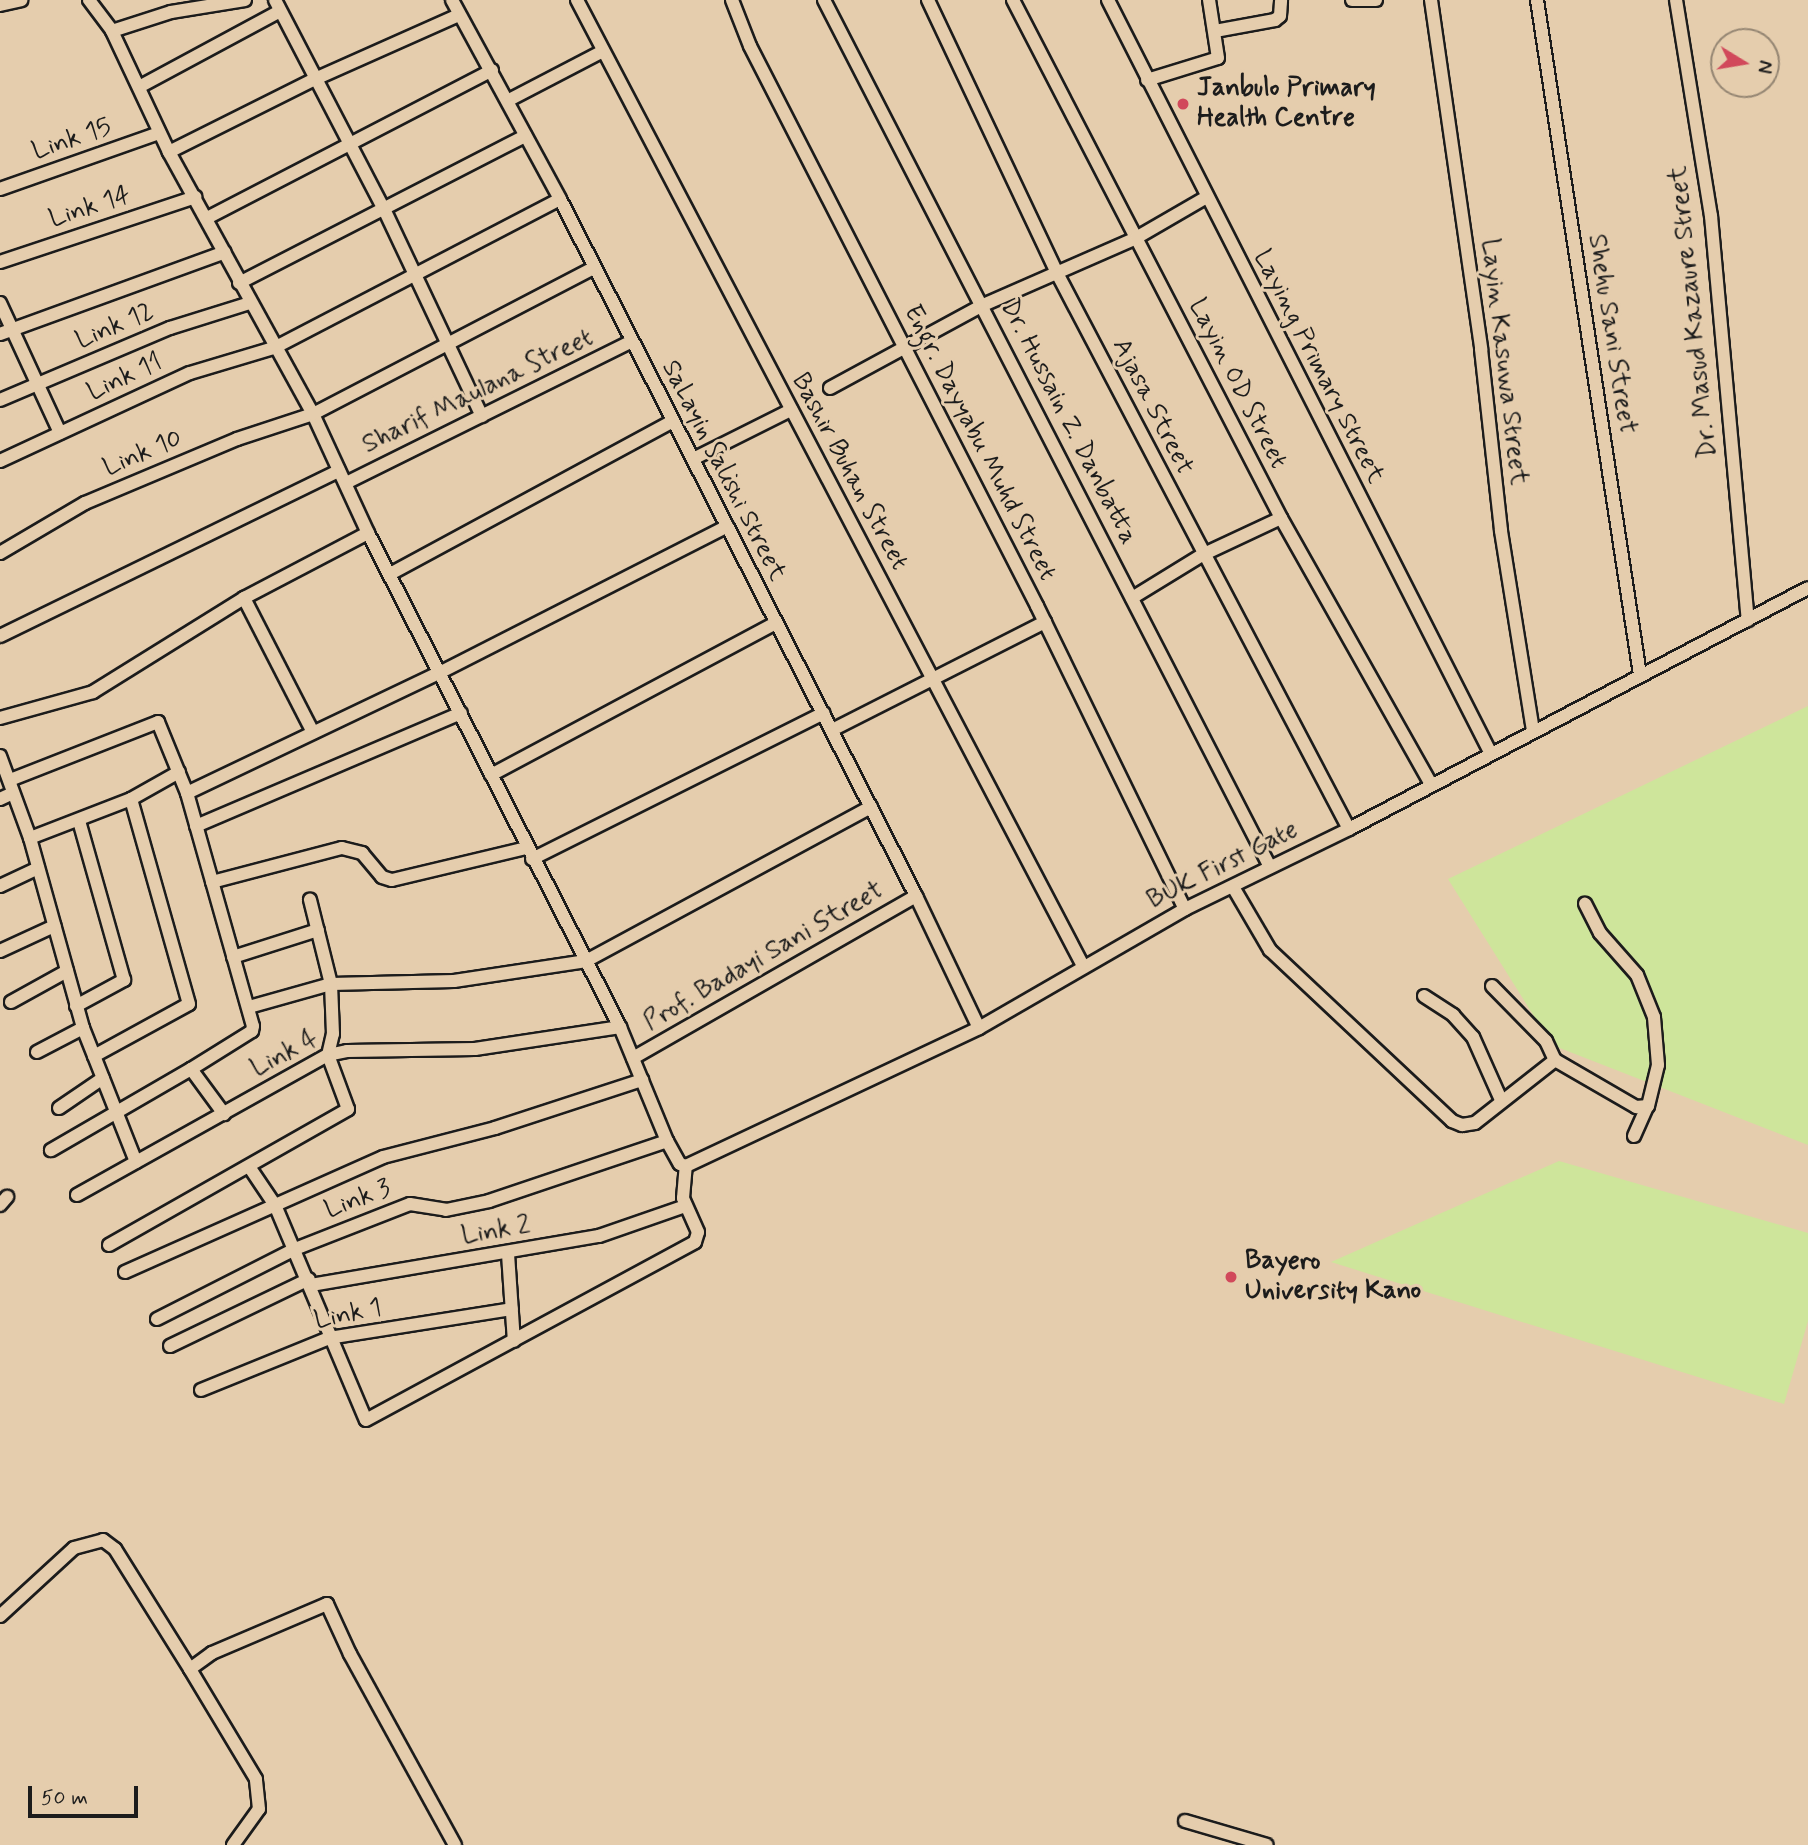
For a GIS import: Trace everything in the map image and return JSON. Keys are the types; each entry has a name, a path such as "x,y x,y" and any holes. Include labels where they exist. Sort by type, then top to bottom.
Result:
{"street":[{"path":"0,5 20,0"},
{"path":"89,0 112,32 159,134 207,218 274,348 313,414 368,533 442,672 529,853 620,1027 667,1142 680,1164 686,1166 685,1206 698,1232 695,1242 364,1420 329,1338 310,1282 275,1205 250,1168"},
{"name":"SaLayin Salishi Street","path":"452,0 509,100 630,342 832,730 979,1028"},
{"name":"Bashir Buhan Street","path":"577,0 1082,964"},
{"name":"Engr. Dayyabu Muhd Street","path":"732,0 750,46 1045,622 1185,909"},
{"name":"Dr. Hussain Z. Danbatta","path":"824,0 1270,867"},
{"name":"Ajasa Street","path":"928,0 1058,275 1202,555 1349,829"},
{"name":"Layin OD Street","path":"1013,0 1281,518 1431,784"},
{"name":"Laying Primary Street","path":"1108,0 1205,198 1490,752"},
{"path":"1147,79 1218,58 1209,0"},
{"path":"1215,32 1275,20 1280,16 1281,0"},
{"path":"1352,0 1376,0"},
{"name":"Layin Kasuwa Street","path":"1431,0 1480,349 1501,531 1533,730"},
{"name":"Shehu Sani Street","path":"1537,0 1640,675"},
{"name":"Dr. Masud Kazaure Street","path":"1676,0 1711,216 1748,620"},
{"path":"112,32 169,6 238,1"},
{"path":"139,87 278,5 384,209 481,416"},
{"path":"169,152 315,79 459,15"},
{"path":"509,100 603,51"},
{"path":"207,218 347,142 492,70"},
{"name":"Link 15","path":"0,189 159,134"},
{"path":"239,283 525,136"},
{"name":"Link 14","path":"0,262 195,197"},
{"path":"830,388 983,305 1058,275 1136,238 1205,198"},
{"name":"Link 11","path":"0,461 190,373 274,348 560,200"},
{"path":"5,332 225,252"},
{"name":"Link 10","path":"0,554 85,503 237,439 313,414 594,268"},
{"path":"0,303 5,332 37,385 60,433"},
{"name":"Link 12","path":"0,400 170,328 250,303"},
{"name":"Sharif Maulana Street","path":"346,483 630,342"},
{"path":"693,459 791,410"},
{"path":"390,574 673,421"},
{"path":"0,636 339,471"},
{"path":"1132,598 1202,555 1281,518"},
{"path":"187,793 442,672 727,526"},
{"path":"0,718 93,692 244,598 368,533"},
{"name":"BUK First Gate","path":"686,1166 979,1028 1082,964 1185,909 1349,829 1490,752 1808,588"},
{"path":"244,598 313,732"},
{"path":"832,730 933,682 1045,622"},
{"path":"491,775 776,623"},
{"path":"187,793 442,672"},
{"path":"196,826 461,713"},
{"path":"212,882 342,848 362,852 382,877 392,880 529,853 823,713"},
{"path":"10,780 155,721 187,793 249,1007 252,1031 51,1150"},
{"path":"0,756 30,838 83,1028 114,1113 136,1162"},
{"path":"30,838 131,799 179,772"},
{"path":"0,799 13,793"},
{"path":"94,1056 189,1004 131,799"},
{"path":"249,1007 331,984 454,981 586,961 871,807"},
{"path":"76,1006 124,980 79,821"},
{"path":"0,886 38,868"},
{"path":"1233,887 1270,950 1452,1121 1475,1123 1555,1060"},
{"name":"Prof. Badayi Sani Street","path":"633,1058 916,896"},
{"path":"109,1245 250,1168 348,1110 328,1055 333,1034 331,984 310,900"},
{"path":"1586,904 1593,924 1637,975 1654,1017 1658,1065 1646,1109 1634,1136"},
{"path":"0,951 54,926"},
{"path":"233,957 318,930"},
{"path":"11,1002 67,971"},
{"path":"1492,986 1546,1041 1555,1060 1607,1092 1646,1109"},
{"path":"1424,996 1453,1015 1474,1037 1501,1100"},
{"name":"Link 4","path":"78,1195 328,1055 347,1051 475,1049 620,1027"},
{"path":"37,1052 83,1028"},
{"path":"191,1069 224,1114"},
{"path":"59,1108 103,1078"},
{"path":"125,1272 383,1157 495,1128 642,1080"},
{"name":"Link 3","path":"157,1320 295,1249 410,1204 446,1210 489,1202 667,1142"},
{"name":"Link 2","path":"170,1346 310,1282 508,1254 599,1236 685,1206"},
{"path":"508,1254 514,1341"},
{"name":"Link 1","path":"201,1390 329,1338 512,1309"},
{"path":"0,1616 75,1548 103,1540 115,1549 256,1779 259,1809 233,1845"},
{"path":"190,1670 212,1653 327,1604 455,1845"},
{"path":"1185,1821 1267,1845"}],"green space":[{"path":"1808,706 1808,1145 1552,1045 1448,879"},
{"path":"1559,1161 1808,1233 1808,1321 1784,1404 1331,1262"}],"place":[{"name":"Janbulo Primary Health Centre","path":"1183,104"},
{"name":"Bayero University Kano","path":"1231,1277"}]}
